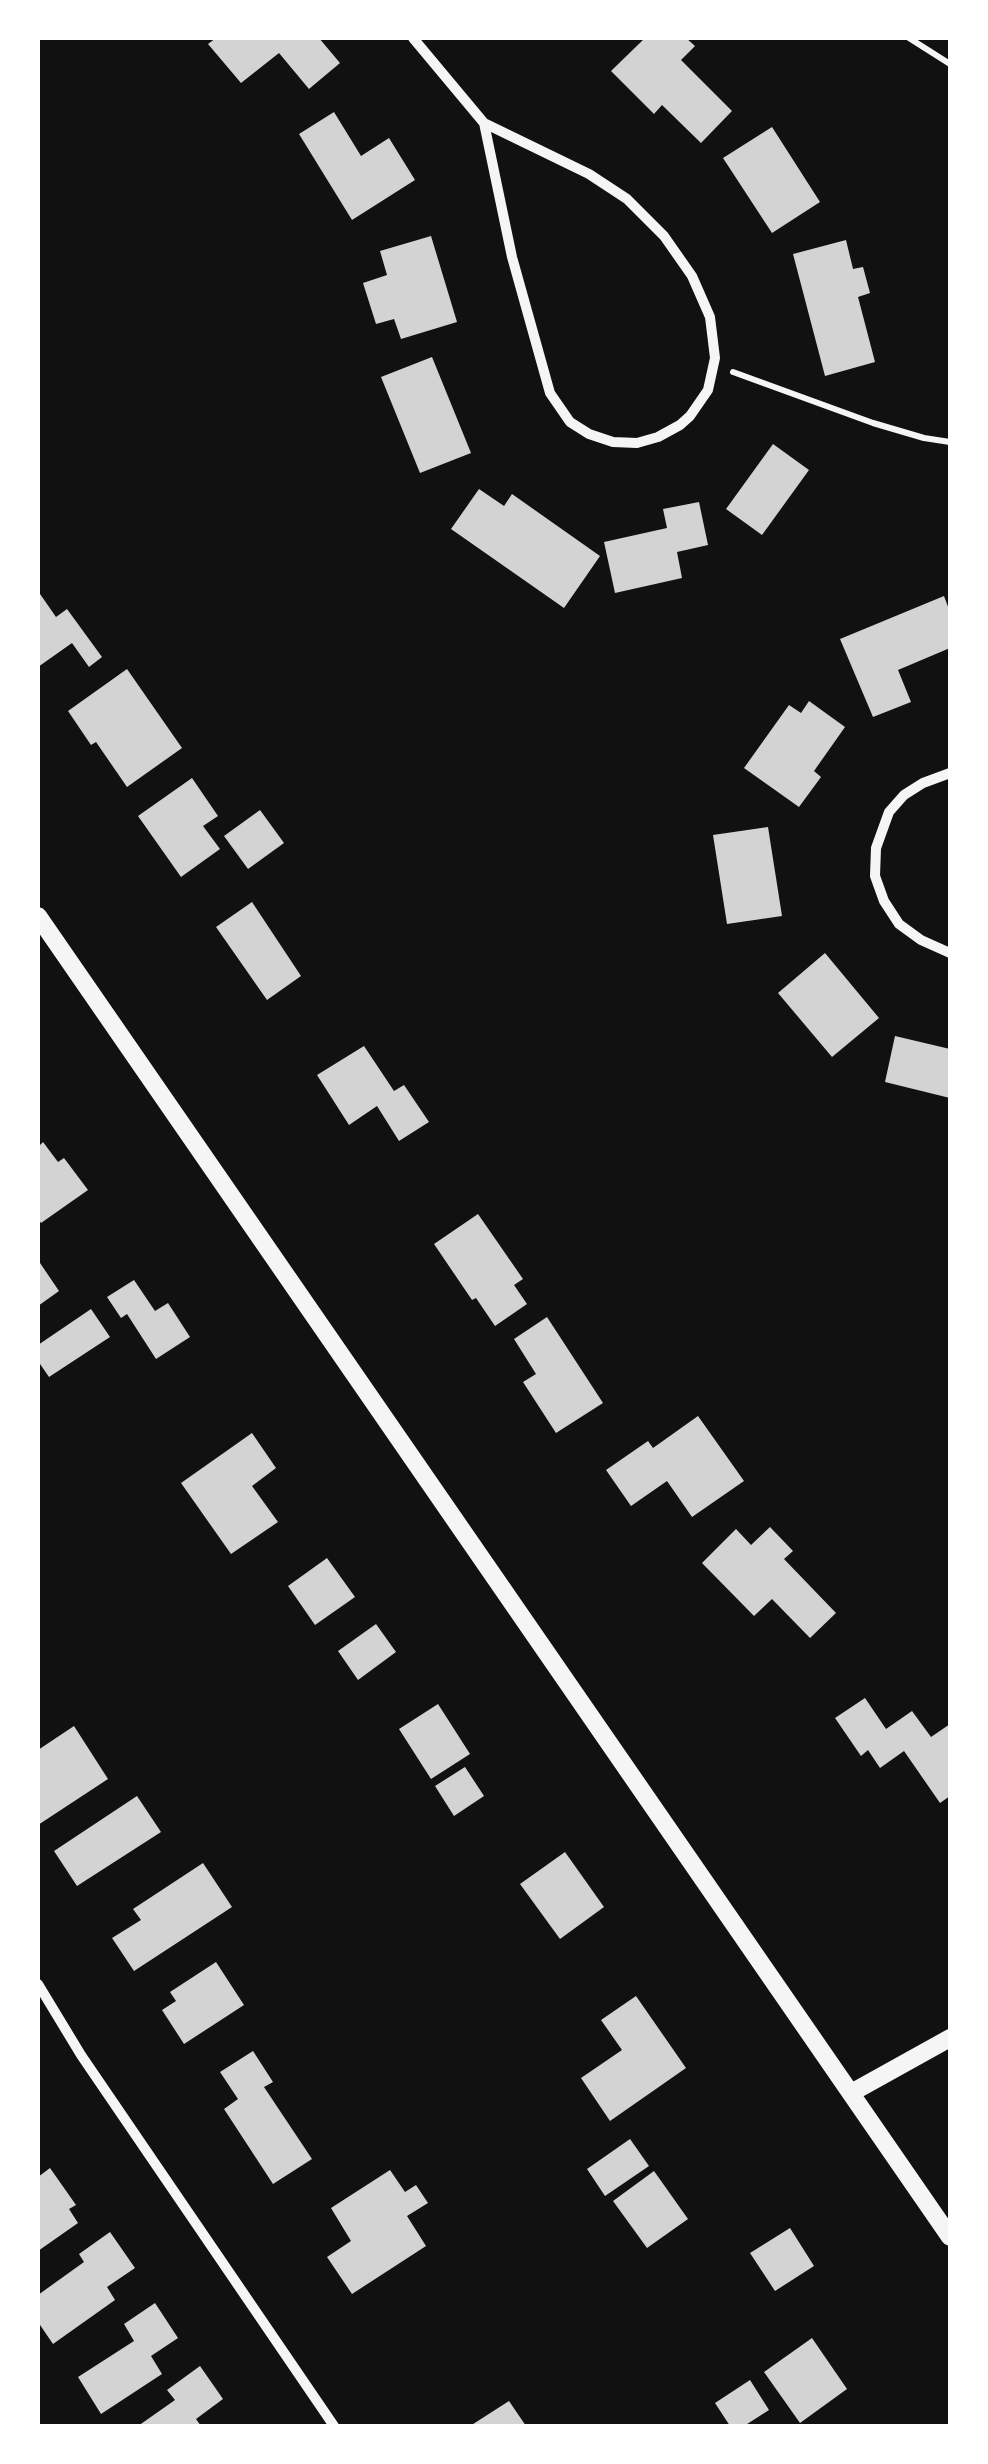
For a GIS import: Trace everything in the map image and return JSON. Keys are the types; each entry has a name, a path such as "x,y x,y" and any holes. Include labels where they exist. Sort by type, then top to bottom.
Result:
{"street":[{"path":"413,38 484,123 589,174 641,211 692,276 712,328 714,364 701,403 690,416 658,437 637,443 614,442 589,434 570,422 550,393 512,257 484,123"},
{"path":"950,773 914,789 889,812 880,829 875,862 875,876 884,901 900,924 920,940 950,954"},
{"path":"38,916 950,2237"},
{"path":"38,1984 81,2056 334,2426"},
{"path":"852,2093 950,2038"}],"path":[{"path":"909,38 950,64"},
{"path":"714,364 873,423 950,442"}],"building":[{"path":"216,38 319,38 340,63 309,89 279,53 241,83 208,44"},
{"path":"645,38 686,38 695,46 681,60 732,111 701,143 662,105 654,114 611,71"},
{"path":"334,112 361,156 389,138 415,180 352,220 299,134"},
{"path":"772,127 820,202 772,233 723,158"},
{"path":"431,236 457,322 401,339 394,319 376,324 363,283 387,275 380,251"},
{"path":"846,240 853,269 863,267 870,293 858,297 875,362 825,376 793,254"},
{"path":"432,357 471,453 420,473 381,377"},
{"path":"773,444 809,470 762,535 726,509"},
{"path":"479,489 504,506 512,494 600,556 564,608 451,529"},
{"path":"699,502 708,545 677,552 682,578 615,593 604,542 667,528 663,509"},
{"path":"38,591 56,617 67,609 102,657 89,667 72,643 38,667"},
{"path":"944,596 950,612 950,648 898,670 911,702 873,717 840,639"},
{"path":"127,669 182,748 127,787 96,742 91,745 68,711"},
{"path":"809,701 845,727 814,771 821,777 799,807 744,768 789,705 801,713"},
{"path":"192,778 218,816 203,826 220,849 181,877 138,816"},
{"path":"260,810 284,843 248,869 224,836"},
{"path":"768,827 782,916 727,924 713,835"},
{"path":"252,902 301,976 267,1000 216,927"},
{"path":"825,953 879,1018 832,1057 778,993"},
{"path":"895,1036 950,1049 950,1098 885,1082"},
{"path":"364,1046 394,1091 404,1085 429,1122 399,1141 377,1106 349,1125 317,1075"},
{"path":"43,1142 58,1162 64,1158 88,1190 41,1223 38,1147"},
{"path":"478,1214 523,1279 514,1285 527,1304 495,1326 434,1244"},
{"path":"38,1260 59,1291 38,1306"},
{"path":"134,1280 155,1311 168,1303 190,1337 156,1359 127,1314 121,1318 107,1297"},
{"path":"91,1309 110,1337 49,1377 38,1361 38,1345"},
{"path":"547,1317 603,1403 556,1433 523,1382 536,1374 514,1339"},
{"path":"698,1416 744,1481 692,1517 667,1481 631,1506 606,1470 648,1441 653,1448"},
{"path":"252,1433 276,1468 252,1486 278,1522 231,1554 181,1483"},
{"path":"770,1527 793,1551 784,1559 836,1613 810,1638 772,1599 754,1616 702,1563 736,1529 751,1545"},
{"path":"327,1558 355,1597 315,1625 288,1586"},
{"path":"376,1624 396,1652 358,1680 338,1651"},
{"path":"865,1698 886,1729 912,1711 931,1737 950,1724 950,1796 940,1803 904,1751 880,1768 868,1750 861,1756 835,1718"},
{"path":"438,1704 470,1754 431,1779 399,1729"},
{"path":"74,1726 108,1779 38,1825 38,1750"},
{"path":"465,1767 484,1796 454,1816 435,1786"},
{"path":"137,1796 161,1832 77,1886 54,1851"},
{"path":"565,1852 604,1907 560,1939 520,1884"},
{"path":"203,1863 232,1907 134,1971 112,1938 141,1920 133,1909"},
{"path":"216,1962 244,2005 184,2044 162,2010 176,2001 170,1992"},
{"path":"636,1996 686,2068 610,2121 581,2078 622,2050 601,2020"},
{"path":"253,2051 273,2082 264,2087 312,2159 273,2184 224,2109 238,2099 220,2072"},
{"path":"630,2139 649,2166 605,2196 587,2169"},
{"path":"50,2168 76,2205 69,2209 78,2223 38,2251 38,2177"},
{"path":"390,2170 405,2192 416,2185 428,2203 407,2216 426,2246 352,2294 327,2257 351,2241 331,2208"},
{"path":"654,2171 688,2219 647,2248 613,2201"},
{"path":"790,2228 814,2266 775,2291 750,2253"},
{"path":"110,2232 135,2268 107,2287 115,2300 53,2344 38,2322 38,2295 84,2262 79,2254"},
{"path":"155,2303 178,2338 151,2356 162,2374 101,2414 78,2377 134,2341 124,2324"},
{"path":"812,2338 847,2389 800,2423 764,2372"},
{"path":"200,2366 223,2399 196,2419 201,2426 138,2426 175,2400 167,2390"},
{"path":"750,2380 769,2410 744,2426 730,2426 715,2403"},
{"path":"509,2401 526,2426 470,2426"}]}
